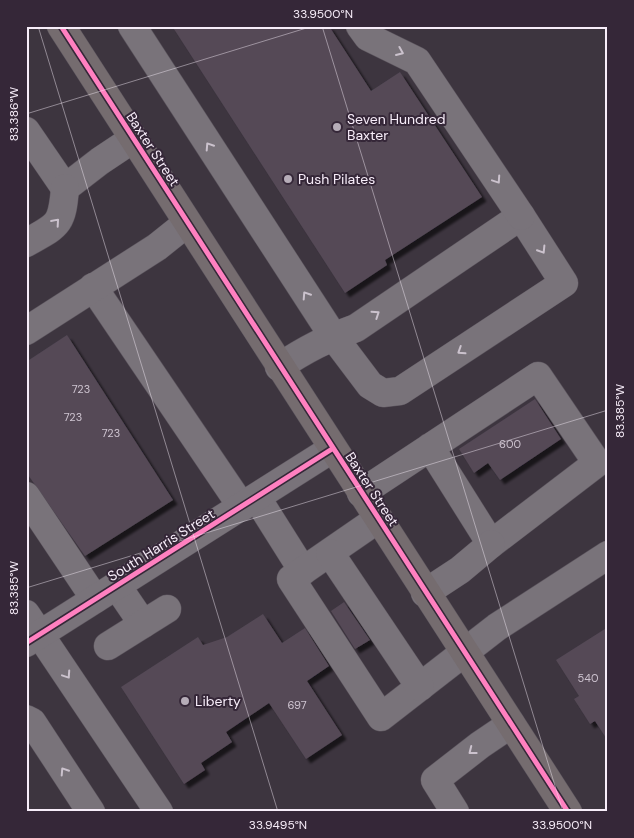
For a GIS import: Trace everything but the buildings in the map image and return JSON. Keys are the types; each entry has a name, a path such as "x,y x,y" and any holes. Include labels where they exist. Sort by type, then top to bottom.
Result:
{"main road":[{"name":"Baxter Street","path":"61,26 279,367 568,812"}],"street":[{"path":"132,26 333,336 370,385 383,393 400,391 564,284 521,216 416,60 368,37 360,26"},
{"path":"26,131 65,188 63,214 59,222 26,243"},
{"path":"65,188 133,139"},
{"path":"279,367 313,345 356,328 521,216"},
{"path":"26,332 157,247 187,223"},
{"path":"93,287 250,503 303,571"},
{"path":"361,492 538,376 596,463 460,570 425,593"},
{"path":"430,447 491,544"},
{"name":"South Harris Street","path":"31,630 106,592 250,503 332,449"},
{"path":"26,496 106,592 143,624"},
{"path":"378,519 291,579 381,717 497,627 608,555"},
{"path":"330,553 420,687"},
{"path":"108,646 167,609"},
{"path":"31,630 159,812"},
{"path":"26,719 32,722 91,812"},
{"path":"455,812 435,780 511,724"}],"cycle path":[{"path":"61,26 568,812"},
{"path":"26,643 332,449"}],"place":[{"name":"Seven Hundred Baxter","path":"337,127"},
{"name":"Push Pilates","path":"288,179"},
{"name":"Liberty","path":"185,701"}]}
